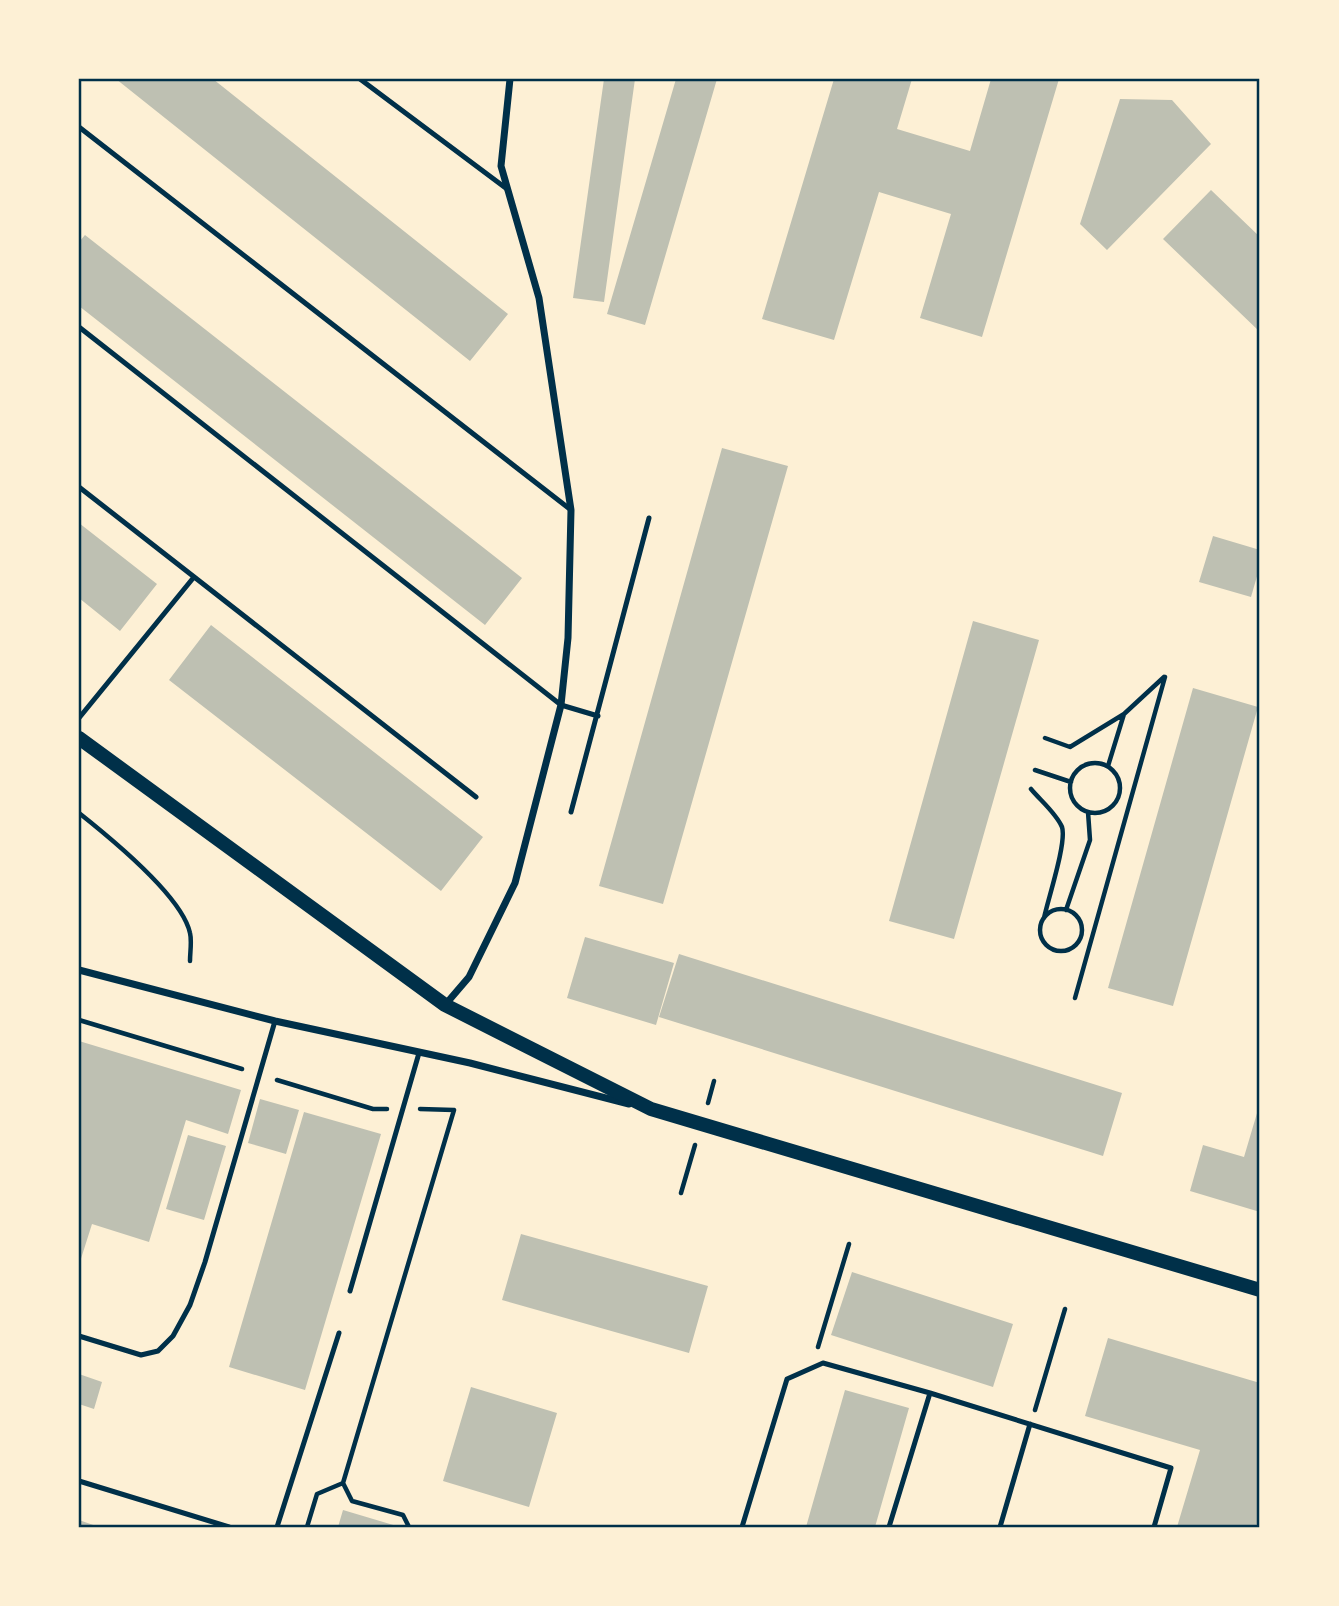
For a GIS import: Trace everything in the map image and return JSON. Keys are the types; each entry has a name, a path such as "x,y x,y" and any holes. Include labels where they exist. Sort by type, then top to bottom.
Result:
{"main road":[{"path":"79,738 445,1005 651,1109 1260,1290"}],"street":[{"path":"445,1005 469,977 515,883 561,705 568,638 571,510 539,298 502,166 510,79"},
{"path":"79,970 275,1021 470,1063 651,1109"}],"lane":[{"path":"360,79 510,191"},
{"path":"79,127 571,510"},
{"path":"79,327 561,705 598,716"},
{"path":"79,488 476,797"},
{"path":"571,812 649,517"},
{"path":"79,718 194,577"},
{"path":"79,1336 141,1355 158,1351 173,1336 191,1305 205,1262 275,1021"},
{"path":"350,1292 419,1053"},
{"path":"277,1527 339,1333"},
{"path":"742,1527 787,1379 822,1363 930,1393 1171,1468 1154,1527"},
{"path":"889,1527 930,1393"},
{"path":"1000,1527 1030,1424"},
{"path":"79,1481 229,1527"}],"path":[{"path":"1045,738 1070,747 1125,714 1165,677 1075,998"},
{"path":"1108,766 1125,714"},
{"path":"1096,762 1108,766 1117,774 1121,786 1119,798 1110,810 1097,814 1082,811 1072,801 1069,787 1074,773 1084,765 1096,762"},
{"path":"1035,770 1071,782"},
{"path":"1031,789 1062,827 1063,842 1040,929 1042,940 1051,949 1062,951 1074,948 1081,938 1082,928 1079,919 1071,911 1052,911 1044,918"},
{"path":"1119,798 1130,801"},
{"path":"79,813 113,839 179,910 190,932 190,961"},
{"path":"1066,910 1090,841 1088,813"},
{"path":"1081,938 1086,943 1088,952"},
{"path":"409,1527 402,1515 352,1501 343,1483 454,1110"},
{"path":"812,1367 849,1244"},
{"path":"1030,1424 1065,1309"},
{"path":"307,1527 317,1494 343,1483"}],"building":[{"path":"116,79 213,79 508,314 470,361"},
{"path":"604,79 635,79 604,302 573,298"},
{"path":"676,79 717,79 645,325 607,314"},
{"path":"834,79 912,79 897,129 970,151 991,79 1059,79 982,337 920,318 951,214 879,192 834,340 762,319"},
{"path":"1120,99 1172,100 1211,144 1107,250 1080,224"},
{"path":"1211,190 1260,237 1260,332 1163,239"},
{"path":"85,235 522,578 485,625 79,306 79,242"},
{"path":"722,448 788,466 663,904 599,886"},
{"path":"79,523 157,584 120,631 79,598"},
{"path":"1213,536 1260,550 1260,566 1251,597 1199,582"},
{"path":"973,621 1039,640 954,939 889,921"},
{"path":"211,625 483,837 441,891 169,680"},
{"path":"1193,688 1258,707 1173,1006 1108,988"},
{"path":"585,937 674,963 656,1025 567,998"},
{"path":"679,954 1122,1093 1103,1156 659,1017"},
{"path":"79,1041 241,1090 228,1134 186,1120 149,1242 92,1224 79,1265"},
{"path":"260,1099 299,1110 286,1154 248,1143"},
{"path":"1260,1103 1260,1212 1190,1191 1203,1145 1244,1157"},
{"path":"304,1112 381,1134 305,1390 229,1367"},
{"path":"188,1135 226,1146 204,1220 166,1209"},
{"path":"521,1234 708,1286 689,1353 502,1300"},
{"path":"852,1272 1013,1324 993,1387 831,1335"},
{"path":"1108,1338 1260,1383 1260,1512 1256,1527 1177,1527 1200,1450 1085,1416"},
{"path":"79,1374 102,1382 94,1409 79,1404"},
{"path":"471,1387 557,1413 529,1507 443,1481"},
{"path":"845,1390 909,1408 875,1527 806,1527"},
{"path":"343,1510 400,1527 338,1527"},
{"path":"79,1520 99,1527 79,1527"}]}
